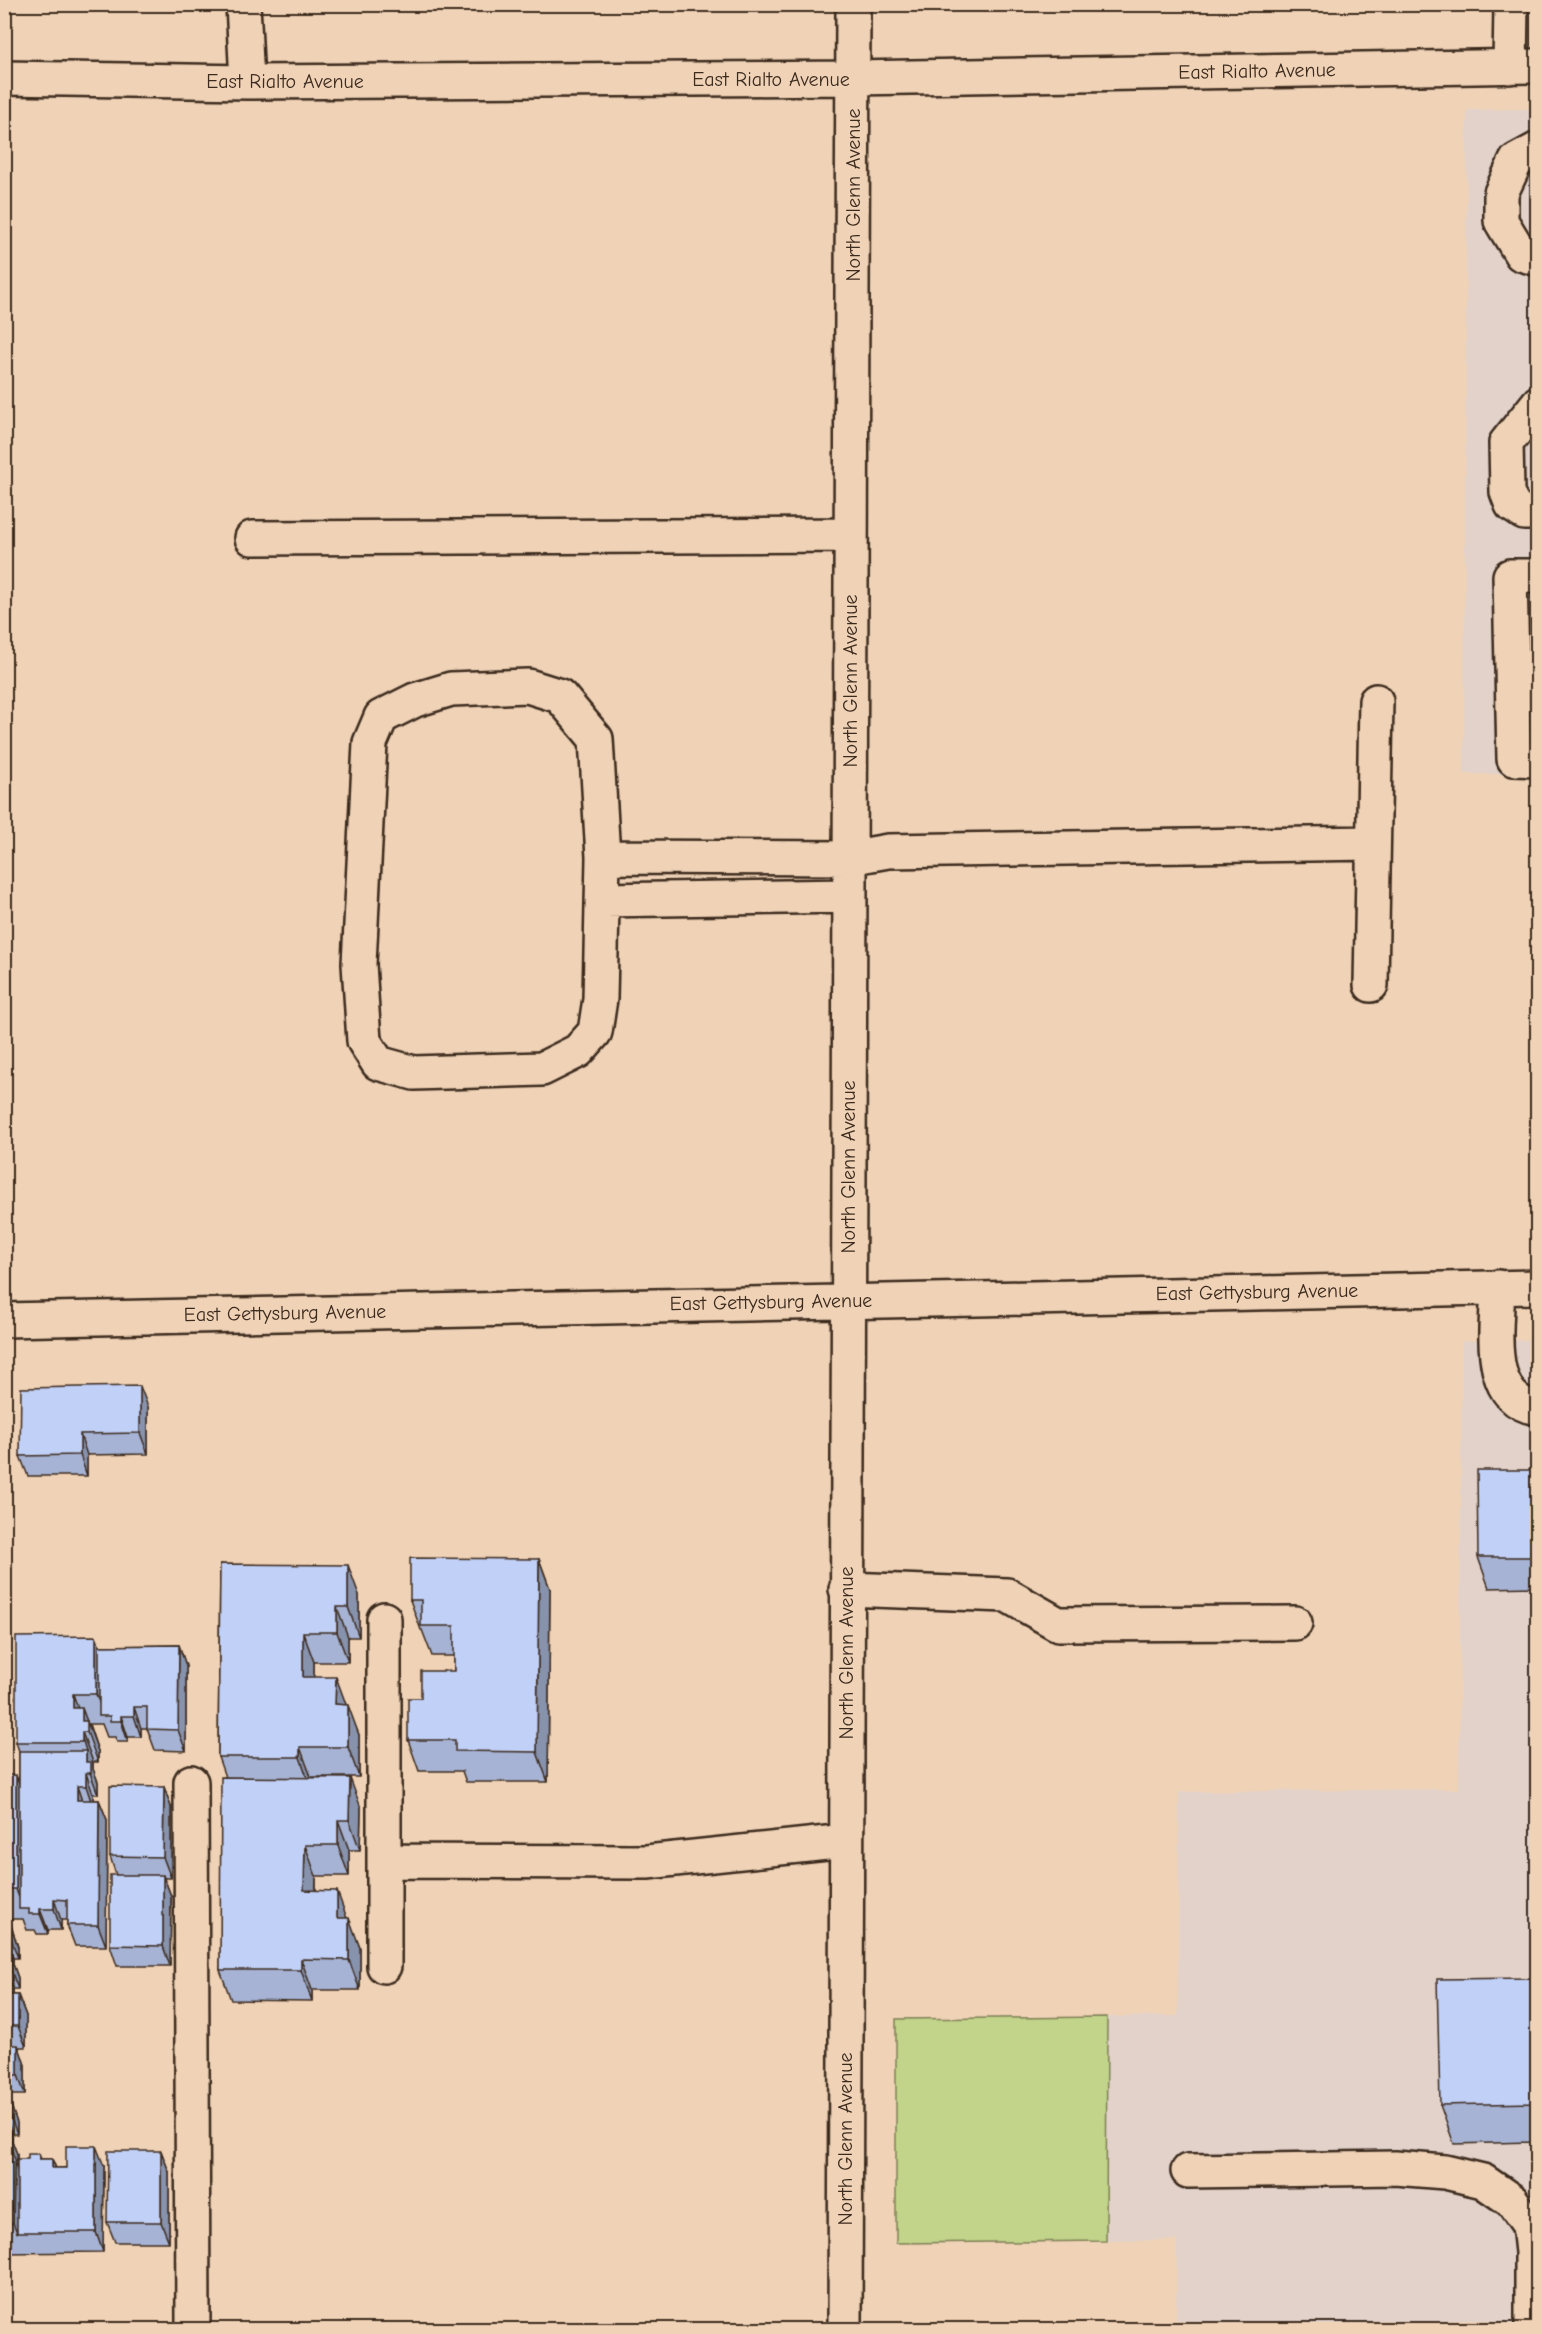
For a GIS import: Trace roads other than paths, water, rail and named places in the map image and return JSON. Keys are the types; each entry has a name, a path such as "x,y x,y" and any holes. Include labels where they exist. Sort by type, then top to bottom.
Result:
{"street":[{"path":"243,4 247,81"},
{"name":"North Glenn Avenue","path":"845,2330 853,4"},
{"path":"1511,4 1524,66"},
{"name":"East Rialto Avenue","path":"4,78 247,81 854,78 1524,66"},
{"path":"1538,149 1515,161 1501,194 1501,221 1521,254 1538,259"},
{"path":"1538,403 1506,442 1507,492 1512,505 1524,513 1538,513"},
{"path":"252,538 851,535"},
{"path":"1538,576 1510,576 1514,759 1538,760"},
{"path":"528,686 560,696 596,739 603,857 603,900 600,999 595,1032 578,1051 542,1069 414,1073 378,1063 363,1041 359,964 370,743 381,717 415,700 451,689 528,686"},
{"path":"1371,985 1376,701"},
{"path":"603,857 849,858 888,851 1372,843"},
{"path":"603,900 849,896"},
{"path":"1498,1287 1498,1363 1501,1380 1510,1396 1524,1406 1538,1408"},
{"name":"East Gettysburg Avenue","path":"4,1320 847,1300 1538,1287"},
{"path":"846,1589 1007,1594 1058,1624 1295,1623"},
{"path":"384,1619 384,1966"},
{"path":"191,1782 193,2330"},
{"path":"384,1861 647,1862 846,1841"},
{"path":"1188,2170 1395,2168 1445,2172 1483,2181 1512,2201 1529,2206 1532,2252 1532,2330"}]}
